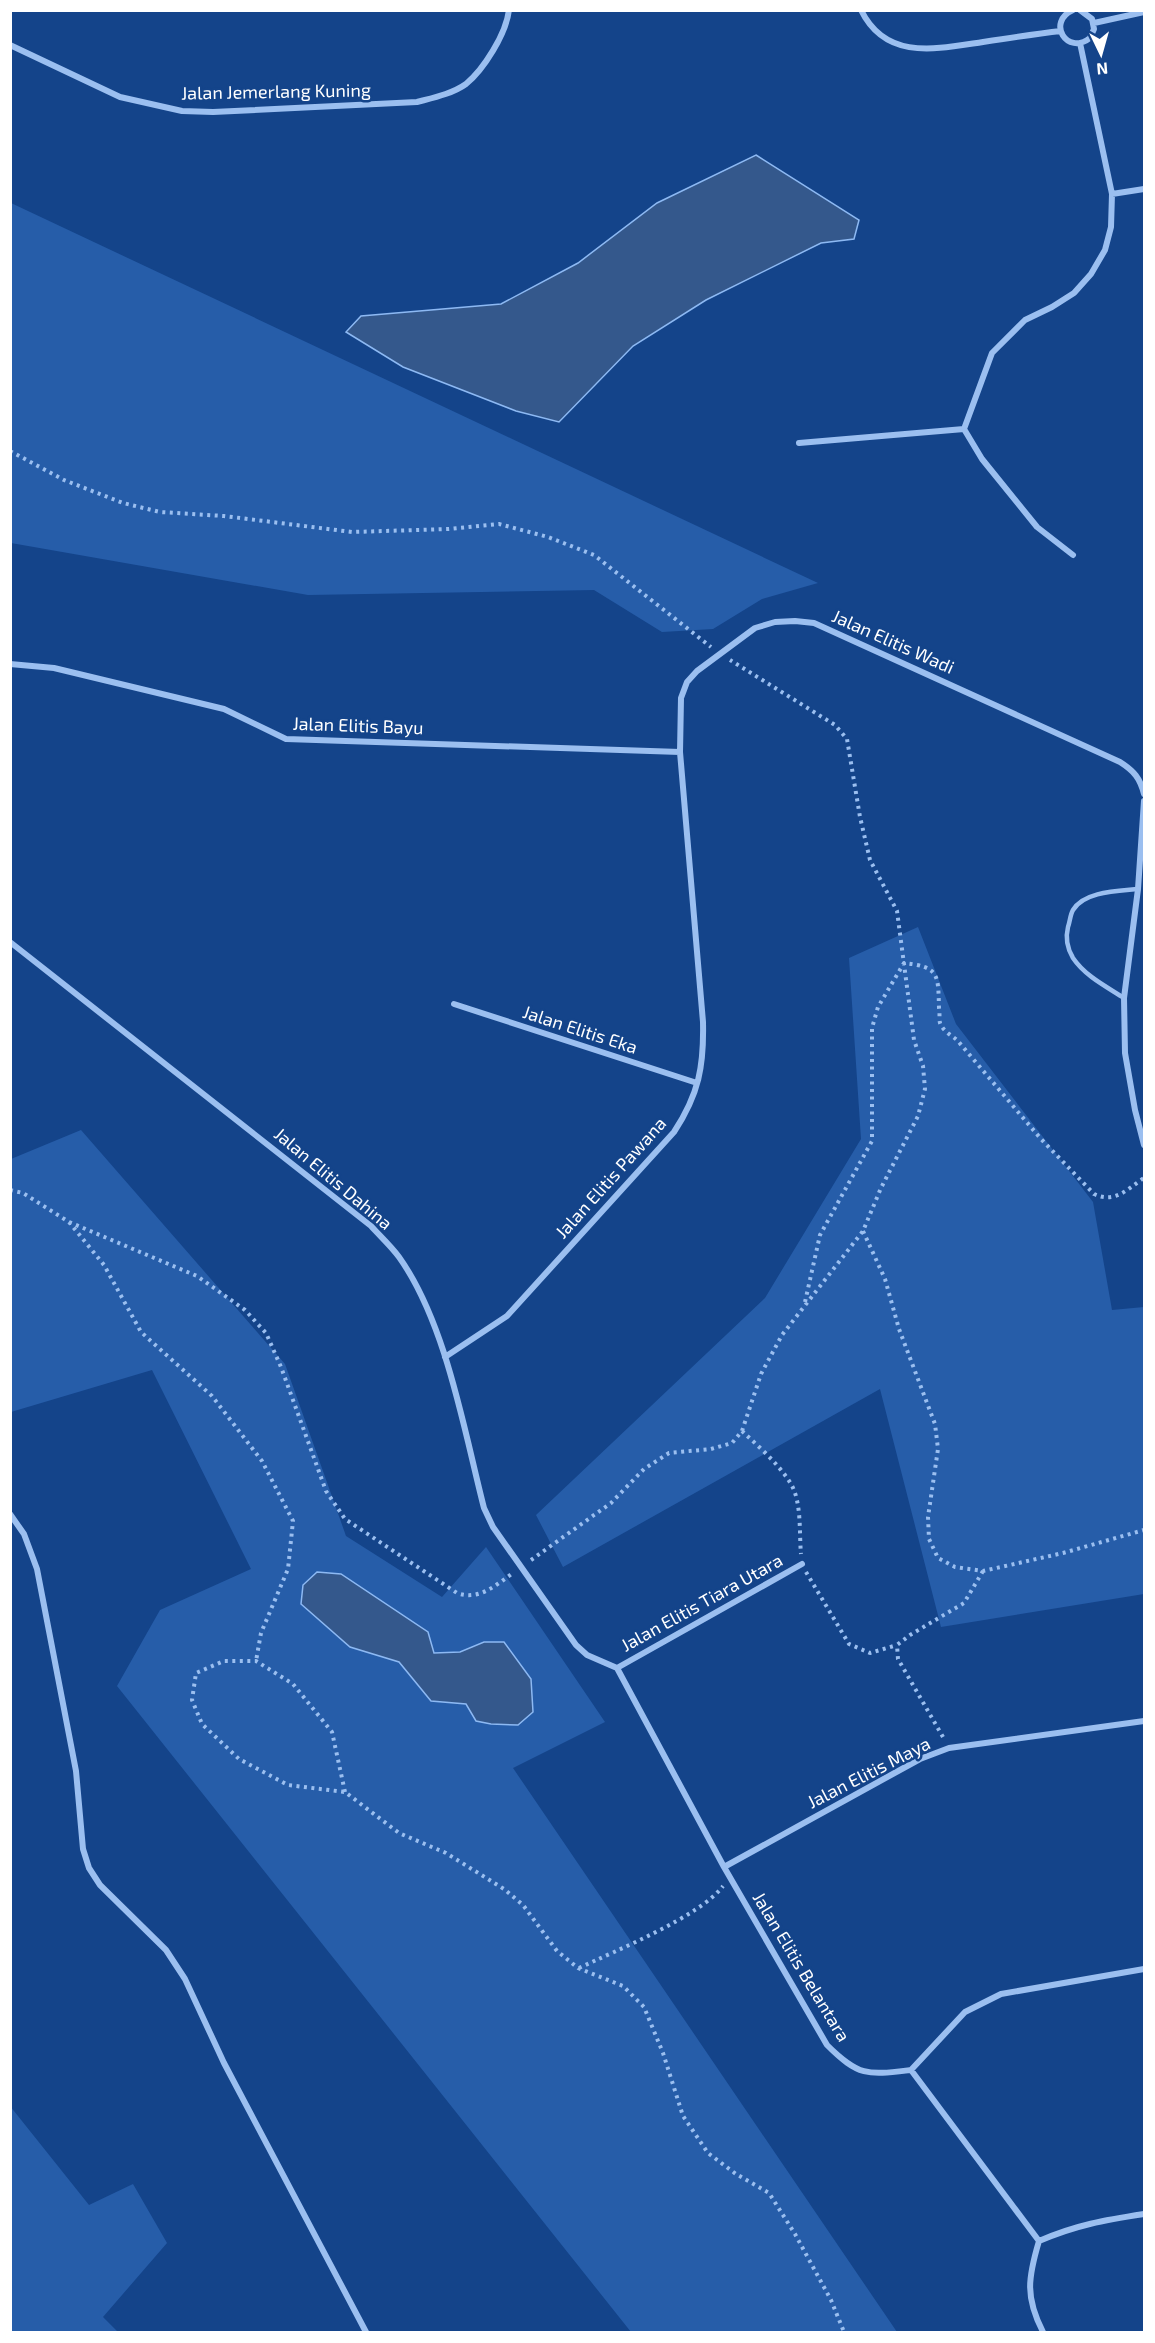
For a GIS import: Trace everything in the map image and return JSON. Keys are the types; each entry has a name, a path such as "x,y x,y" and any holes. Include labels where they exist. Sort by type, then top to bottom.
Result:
{"street":[{"name":"Jalan Jemerlang Kuning","path":"10,45 120,97 182,111 417,102 442,95 465,84 490,56 508,19 509,10"},
{"path":"861,10 869,26 884,39 902,46 932,50 1060,31"},
{"path":"1060,31 1062,20 1073,10"},
{"path":"1060,31 1070,42 1080,43 1090,38 1093,34 1094,23 1080,10"},
{"path":"1094,23 1144,12"},
{"path":"964,429 992,353 1025,320 1052,307 1074,292 1091,274 1105,250 1111,228 1112,194 1080,43"},
{"path":"1112,194 1144,189"},
{"path":"799,443 964,429"},
{"path":"964,429 982,459 1037,527 1072,555"},
{"name":"Jalan Elitis Wadi","path":"680,752 681,698 687,682 719,653 755,628 775,622 795,621 814,623 1120,762 1141,780 1144,794"},
{"name":"Jalan Elitis Bayu","path":"10,664 54,668 224,708 286,739 680,752"},
{"name":"Jalan Elitis Pawana","path":"445,1357 507,1316 674,1132 689,1109 704,1056 680,752"},
{"path":"1144,801 1138,889 1124,998 1125,1053 1144,1145"},
{"name":"Jalan Elitis Dahina","path":"10,942 371,1226 399,1256 422,1297 445,1357 484,1508 493,1527 520,1569 576,1645 587,1655 617,1668"},
{"name":"Jalan Elitis Eka","path":"454,1004 697,1083"},
{"path":"10,1514 24,1534 37,1569 76,1771 83,1849 89,1868 100,1885 166,1950 185,1979 224,2064 366,2332"},
{"name":"Jalan Elitis Tiara Utara","path":"617,1668 802,1564"},
{"name":"Jalan Elitis Belantara","path":"617,1668 730,1878 827,2045 846,2064 867,2073 911,2070"},
{"name":"Jalan Elitis Maya","path":"724,1867 920,1759 949,1749 1144,1721"},
{"path":"1039,2241 911,2070 965,2013 1001,1994 1144,1969"},
{"path":"1043,2332 1033,2313 1028,2289 1031,2267 1039,2241 1069,2228 1144,2214"}],"lane":[{"path":"1124,998 1085,971 1074,959 1066,936 1072,911 1078,903 1097,895 1138,889"}],"path":[{"path":"10,451 74,484 123,503 160,512 224,516 352,532 449,529 499,524 548,537 594,555 719,653 836,725 847,739 870,860 897,910 914,1040 923,1066 925,1089 918,1116 863,1231 782,1335 761,1374 742,1431 732,1443 711,1449 669,1453 644,1469 611,1503 520,1569 484,1593 468,1597 458,1593 351,1525 326,1491 282,1367 266,1333 244,1310 197,1276 69,1222 23,1193 10,1190"},
{"path":"904,963 925,965 932,970 937,980 940,1022 946,1031 957,1040 1041,1139 1094,1194 1105,1199 1114,1197 1144,1178"},
{"path":"804,1306 820,1235 872,1141 872,1028 878,1007 904,963"},
{"path":"69,1222 104,1265 141,1332 212,1396 262,1461 293,1521 288,1569 261,1633 256,1661"},
{"path":"863,1231 885,1279 913,1369 935,1424 938,1449 928,1517 929,1539 938,1558 955,1568 983,1570 1063,1553 1144,1530"},
{"path":"742,1431 771,1458 792,1485 797,1509 802,1564 849,1644 870,1653 897,1645 964,1603 983,1570"},
{"path":"897,1645 898,1659 949,1749"},
{"path":"345,1792 332,1732 293,1684 256,1661 224,1661 196,1673 192,1700 202,1724 239,1759 288,1785 345,1792 399,1833 446,1853 504,1889 523,1905 557,1951 579,1968 623,1986 644,2007 663,2053 683,2116 708,2153 736,2174 769,2193 795,2234 831,2300 844,2332"},
{"path":"579,1968 638,1941 690,1912 720,1892 730,1878"}],"shaded area":[{"path":"756,155 859,220 854,239 821,243 706,300 633,346 559,422 516,411 403,367 346,332 361,316 501,304 578,263 657,203"},
{"path":"11,203 818,583 762,599 713,629 662,632 594,590 308,595 11,543"},
{"path":"918,927 956,1024 1093,1202 1112,1310 1144,1307 1144,1594 941,1627 880,1389 563,1567 536,1515 765,1298 861,1139 849,958"},
{"path":"81,1130 285,1364 346,1536 442,1597 486,1547 605,1722 513,1768 897,2332 631,2332 117,1686 160,1610 251,1569 152,1370 11,1412 11,1159"},
{"path":"317,1572 341,1574 428,1632 434,1653 460,1652 484,1642 504,1642 531,1679 533,1712 518,1725 491,1724 476,1721 466,1704 431,1701 399,1662 350,1647 301,1604 303,1585"},
{"path":"10,2106 89,2205 133,2184 167,2243 103,2317 118,2332 11,2332"}]}
